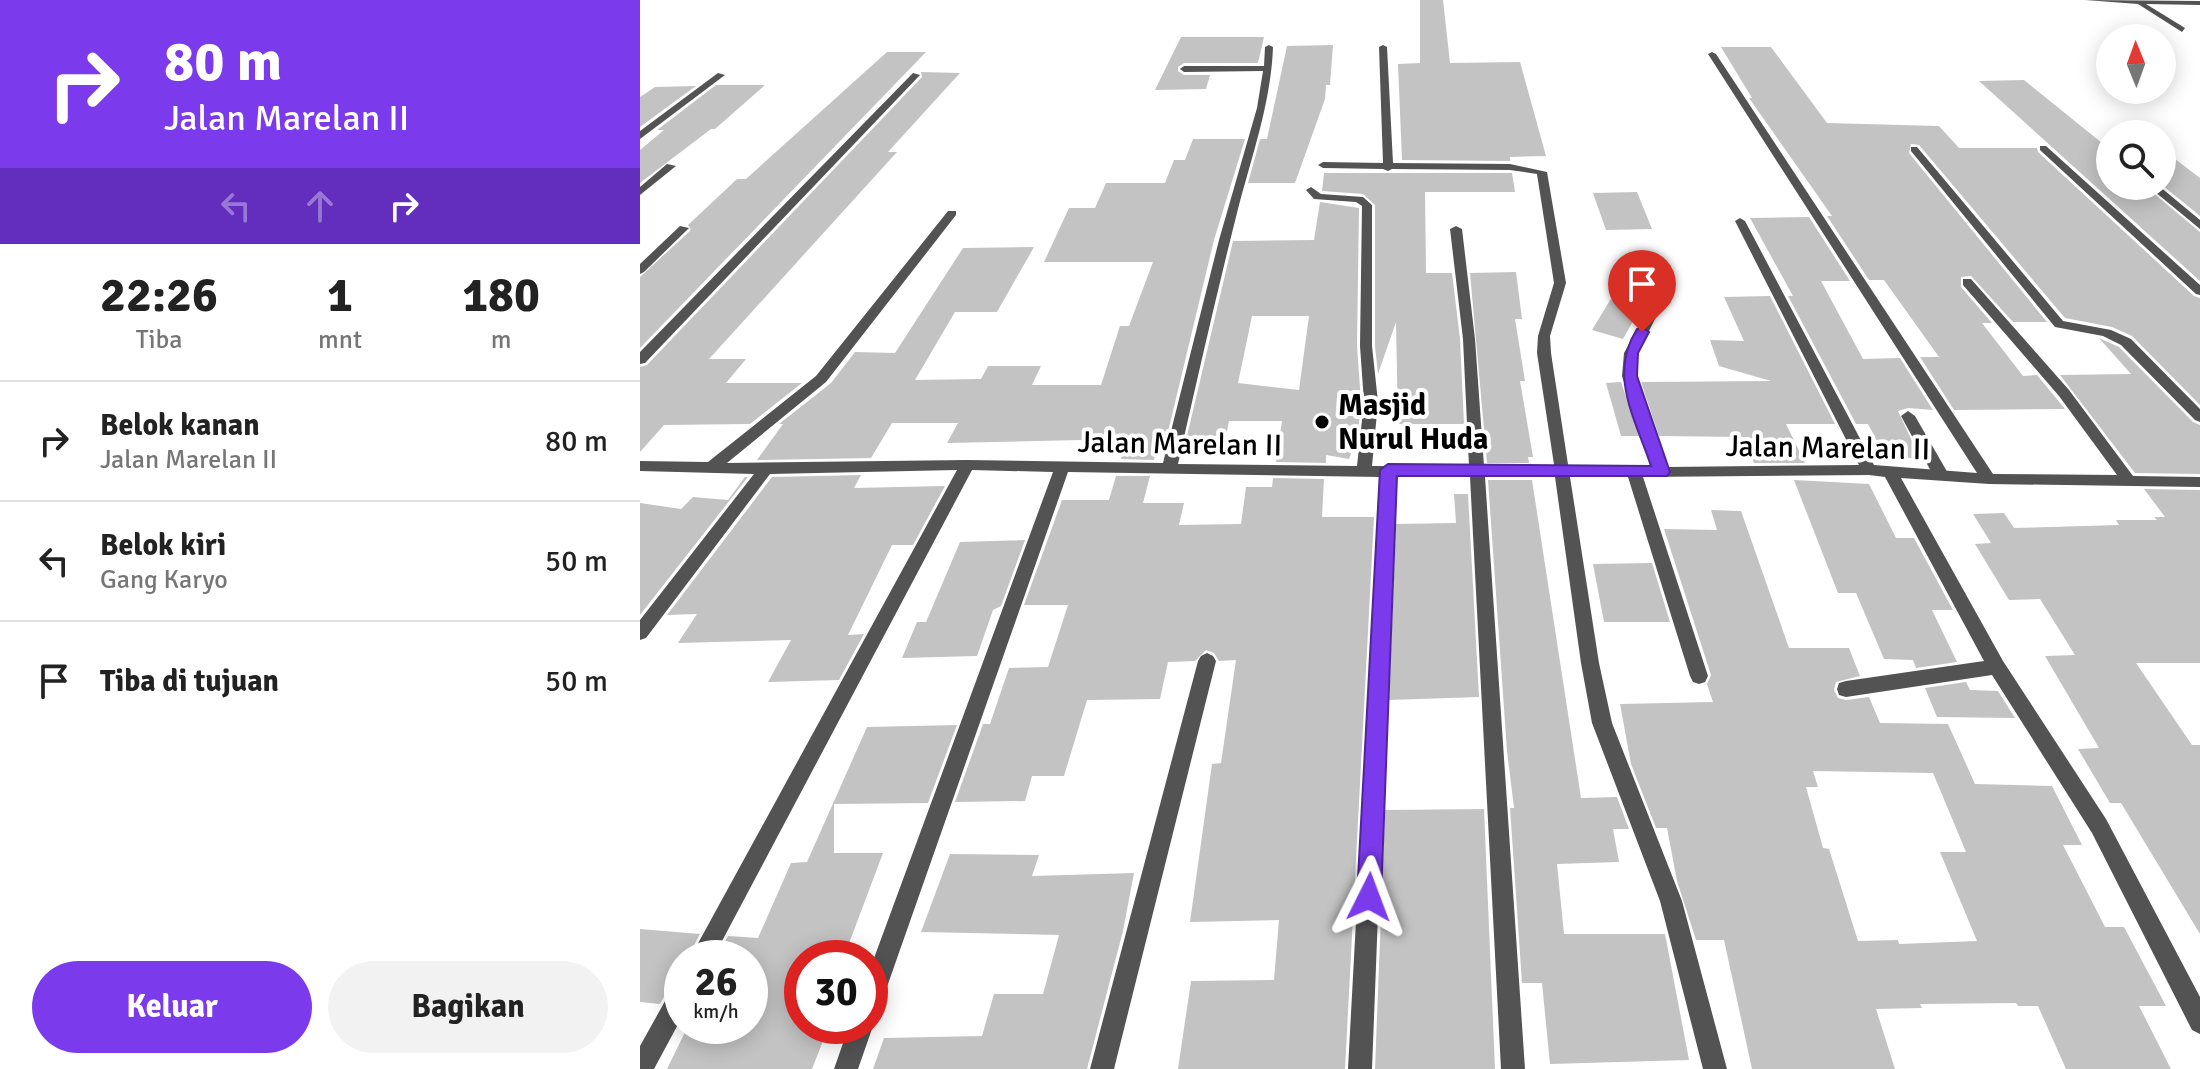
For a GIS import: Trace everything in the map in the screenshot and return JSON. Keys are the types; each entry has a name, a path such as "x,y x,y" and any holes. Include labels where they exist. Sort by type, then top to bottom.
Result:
{"street":[{"path":"2089,0 2200,3"},
{"path":"2140,3 2182,30"},
{"path":"1169,469 1269,68 1269,47"},
{"path":"1383,47 1388,168"},
{"path":"1712,54 1989,479"},
{"path":"1184,69 1269,68"},
{"path":"640,136 721,75"},
{"path":"640,360 916,75"},
{"path":"2043,148 2200,291"},
{"path":"1914,149 2059,324 2107,333 2126,342 2200,417"},
{"path":"1323,165 1510,167 1540,170 1545,175 1560,283 1544,336 1544,353 1590,663 1602,723 1671,901 1715,1069"},
{"path":"640,192 671,166"},
{"path":"1311,190 1318,197 1359,199 1367,205 1366,346 1371,402 1364,470"},
{"path":"2169,200 2200,226"},
{"path":"713,466 821,379 952,213"},
{"path":"1740,221 1869,470"},
{"path":"640,270 684,228"},
{"path":"1456,229 1469,339 1478,470 1513,1069"},
{"path":"1967,282 2064,393 2130,482"},
{"path":"1653,311 1628,363 1629,376 1661,472"},
{"path":"1908,416 1941,475"},
{"path":"711,940 967,465"},
{"name":"Jalan Marelan II","path":"640,466 766,469 967,465 1634,472 1869,470 1989,479 2194,482"},
{"path":"888,951 1062,468"},
{"path":"640,633 766,469"},
{"path":"1360,1069 1388,470"},
{"path":"1890,471 1997,667 2099,826 2200,1022"},
{"path":"1634,472 1699,676"},
{"path":"2194,482 2200,498"},
{"path":"1102,1069 1207,661"},
{"path":"1846,689 1997,667"},
{"path":"641,1069 664,1026"},
{"path":"846,1069 855,1044"}],"building":[{"path":"1420,0 1443,0 1450,63 1520,62 1546,156 1510,157 1510,161 1402,160 1398,64 1420,63"},
{"path":"1181,37 1264,37 1258,63 1184,63 1178,67 1184,75 1210,75 1206,89 1155,90"},
{"path":"1333,45 1330,85 1326,85 1325,99 1295,183 1248,183 1260,139 1267,139 1287,46"},
{"path":"1721,47 1771,47 1827,123 1939,126 1959,148 2037,148 2194,296 2200,298 2200,405 2132,336 2112,327 2065,318 1919,145 1911,144 1909,153 2047,322 2013,322 1971,276 1961,277 1961,287 1992,323 1982,323 2023,376 2037,375 2065,409 1954,410 1920,357 1939,357 1884,280 1869,280 1827,216 1832,216 1749,98 1752,98"},
{"path":"887,52 926,52 640,348 640,277 691,230 688,225 737,179 746,179"},
{"path":"921,72 960,73 888,152 897,152 709,359 746,359 726,383 802,383 750,424 664,425 640,452 640,367 647,365 922,77"},
{"path":"2024,80 2096,138 2096,187 1979,81"},
{"path":"716,85 765,85 715,129 640,183 640,150 664,130 657,130"},
{"path":"696,86 640,127 640,97 655,87"},
{"path":"1193,139 1245,139 1214,240 1167,436 1158,439 1154,460 1121,459 1126,439 947,443 958,423 892,423 871,458 757,460 783,424 779,424 831,383 855,352 895,353 963,248 1034,247 997,312 955,312 915,380 981,379 988,366 1041,366 1032,385 1101,385 1120,326 1129,326 1153,262 1044,262 1069,208 1095,208 1106,183 1165,183 1174,160 1185,160"},
{"path":"2176,160 2200,178 2200,216 2176,196"},
{"path":"1324,173 1512,173 1515,192 1425,192 1426,273 1452,273 1460,339 1464,424 1398,424 1396,322 1378,374 1375,346 1375,205 1363,194 1322,191"},
{"path":"1637,192 1652,229 1606,230 1593,193"},
{"path":"2110,200 2162,200 2200,232 2200,281"},
{"path":"1320,202 1359,208 1357,346 1361,402 1358,433 1349,459 1326,455 1326,463 1276,462 1282,421 1229,421 1226,436 1187,436 1233,241 1314,240","holes":["1252,316 1309,316 1299,390 1238,383"]},
{"path":"1809,217 1850,281 1821,281 1863,359 1900,358 1933,410 1908,408 1898,411 1920,458 1886,458 1868,424 1856,424 1788,296 1793,296 1750,218"},
{"path":"1516,272 1522,319 1515,319 1525,381 1520,381 1533,457 1528,457 1529,463 1487,463 1470,273"},
{"path":"1770,296 1835,424 1786,424 1805,463 1754,463 1743,437 1659,436 1641,382 1771,381 1719,366 1710,340 1744,341 1724,297"},
{"path":"1612,297 1642,305 1623,339 1592,330"},
{"path":"2099,338 2119,347 2193,422 2200,425 2200,474 2135,473 2060,375 2131,374"},
{"path":"1621,382 1639,436 1621,436 1606,383"},
{"path":"861,475 854,488 945,486 913,545 892,545 848,635 864,634 839,680 768,682 791,640 678,643 697,614 667,615 772,477"},
{"path":"1116,476 1150,476 1143,503 1184,503 1179,525 1241,524 1246,487 1272,487 1273,478 1324,479 1322,517 1374,517 1345,1069 1178,1069 1191,981 1274,980 1279,920 1190,922 1212,764 1221,763 1236,660 1219,661 1214,653 1206,650 1195,661 1168,662 1160,699 1087,700 1064,776 1032,776 1025,801 955,802 983,724 990,724 1009,668 1048,667 1068,605 1024,605 1062,500 1109,500"},
{"path":"748,477 640,615 640,503 681,509 693,497 728,500"},
{"path":"1488,480 1532,480 1581,798 1617,797 1629,829 1613,829 1619,862 1557,864 1564,934 1665,934 1689,1060 1550,1064 1542,983 1522,983 1510,808 1514,808 1507,751"},
{"path":"1794,480 1869,484 1896,538 1914,538 1953,610 1932,610 1957,662 1916,668 1913,660 1884,659 1856,593 1838,593"},
{"path":"2144,489 2200,490 2200,663 2136,663 2192,745 2200,745 2200,934 2121,803 2110,803 2078,749 2099,748 2045,656 2075,655 2040,599 2009,600 1975,544 1991,543 1973,514 2004,513 2014,528 2119,525 2116,520 2157,520 2154,517 2165,517"},
{"path":"1454,494 1468,494 1479,697 1389,700 1396,524 1456,523"},
{"path":"1711,510 1741,511 1789,648 1849,648 1860,676 1836,682 1834,690 1838,698 1869,697 1880,723 1948,724 1975,784 2052,786 2082,845 2063,845 2105,927 2124,927 2166,1006 2139,1006 2171,1069 2066,1069 2038,1006 2018,1006 2016,1003 1920,1004 1922,1008 1876,1009 1895,1069 1752,1069 1724,940 1696,940 1677,881 1667,828 1656,828 1631,764 1620,704 1713,702 1707,684 1711,675 1664,529 1717,530","holes":["1813,771 1933,773 1966,852 1940,852 1977,941 1899,944 1898,940 1858,941 1829,849 1823,848 1806,787 1818,787"]},
{"path":"1025,540 1001,606 993,610 977,656 902,658 917,622 926,622 960,542"},
{"path":"1652,563 1670,622 1604,622 1593,564"},
{"path":"1966,682 1970,690 1998,691 2015,718 1937,717 1925,688"},
{"path":"957,725 928,803 834,804 834,853 883,853 850,940 784,940 784,1044 822,1044 812,1069 667,1069 679,1044 768,1044 768,940 726,940 728,936 758,938 791,863 807,862 867,727"},
{"path":"1484,809 1495,1069 1375,1069 1385,810"},
{"path":"950,854 1039,855 1032,876 1134,873 1123,931 1087,1069 873,1069 882,1044 888,1044 888,1038 982,1036 994,994 1043,994 1059,935 921,932"},
{"path":"640,929 700,934 697,940 664,940 664,997 660,1004 640,1002"}],"place":[{"name":"Masjid Nurul Huda","path":"1322,422"}],"route":[{"path":"1369,897 1388,470 1661,472 1629,376 1628,363 1642,332"}]}
